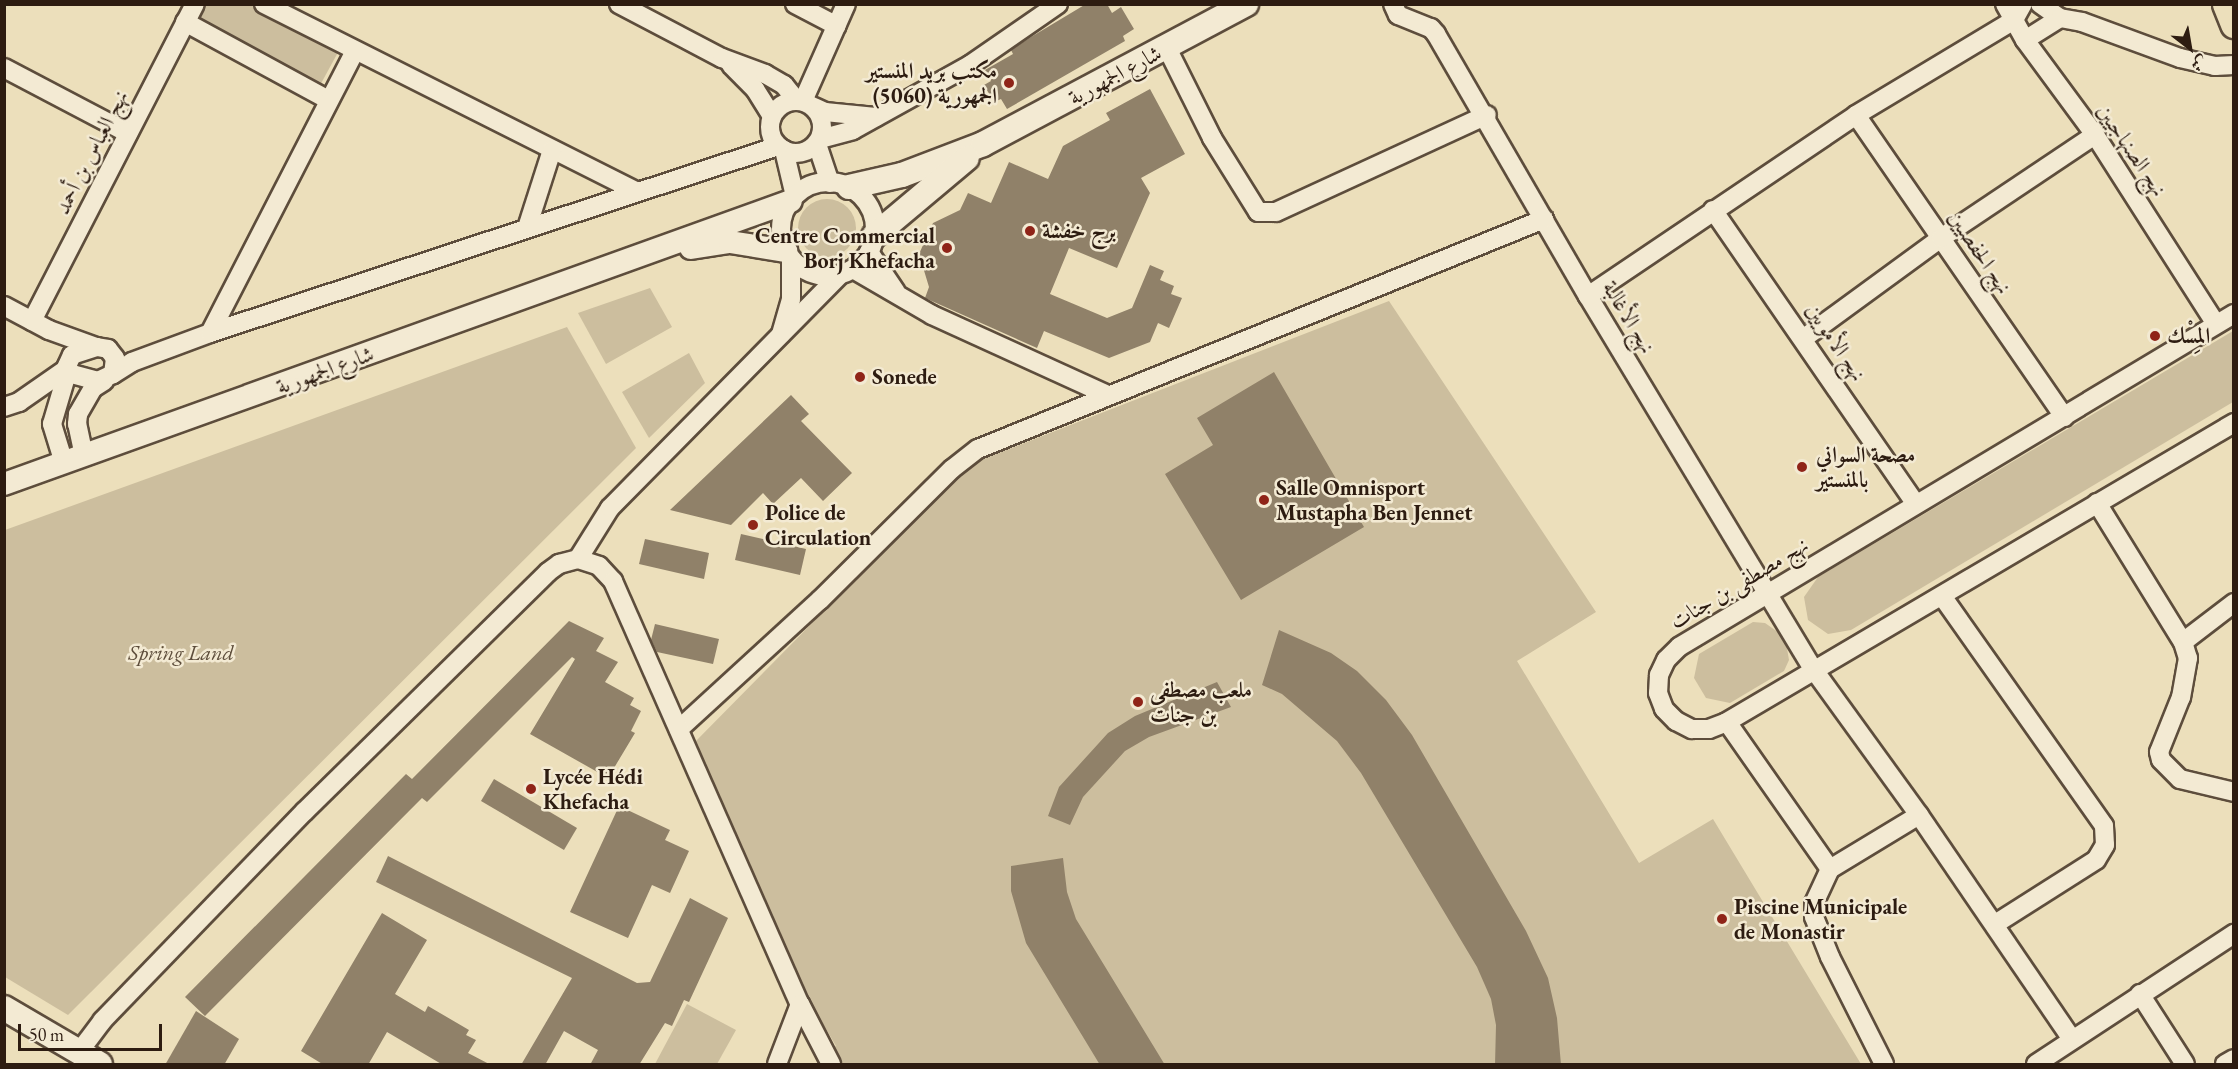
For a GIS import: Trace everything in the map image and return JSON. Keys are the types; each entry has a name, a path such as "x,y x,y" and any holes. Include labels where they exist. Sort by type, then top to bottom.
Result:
{"main road":[{"name":"شارع الجمهورية","path":"840,185 902,175 983,144 1167,48 1245,4"},
{"path":"2226,4 2234,24"},
{"name":"شارع الجمهورية","path":"872,244 983,144"},
{"path":"4,1008 75,1058 100,1065"}],"street":[{"name":"نهج العباس بن أحمد","path":"32,321 195,4"},
{"path":"264,4 636,191"},
{"path":"619,4 722,58 765,74 784,85 804,103 823,123 818,141 840,185 869,207 872,244 901,298"},
{"path":"795,4 837,26"},
{"path":"804,103 846,4"},
{"path":"776,136 804,152 818,141 853,130 970,65 1058,4"},
{"name":"نهج الأغالبة","path":"1394,4 1398,15 1431,28 1436,34 1487,115 1588,296 1814,670 1919,815 2072,1039"},
{"path":"2040,4 2060,18 2082,22 2180,58 2215,66 2234,65"},
{"path":"1588,296 2014,10"},
{"name":"نهج الصنهاجيين","path":"2014,10 2025,40 2095,135 2216,324"},
{"path":"2025,40 2060,18"},
{"path":"185,22 327,99"},
{"path":"1167,48 1212,138 1258,212 1276,212 1487,115"},
{"path":"210,333 327,99 355,51"},
{"path":"722,58 746,78 776,136 793,198"},
{"path":"4,68 128,133"},
{"path":"776,136 783,104 804,103 825,112 876,117"},
{"name":"نهج الحفصيين","path":"1856,115 2064,417"},
{"path":"1804,338 1941,238 2095,135"},
{"path":"74,460 78,414 93,388 162,349 718,164 776,136"},
{"path":"527,228 552,150"},
{"path":"779,339 791,299 789,255 781,225 793,198 818,184 840,185"},
{"name":"شارع الجمهورية","path":"4,484 645,256 793,198"},
{"name":"نهج الأمويين","path":"1713,210 1804,338 1916,504"},
{"path":"679,729 820,600 966,457 1105,394 1544,219"},
{"name":"شارع الجمهورية","path":"645,256 730,242 789,255"},
{"path":"578,560 610,508 847,272 872,244"},
{"path":"789,255 811,273 847,272 1105,394"},
{"path":"4,306 49,330 102,348 115,358 108,378"},
{"name":"نهج مصطفى بن جنات","path":"2234,314 1679,647 1666,660 1659,675 1658,693 1664,709 1676,721 1692,729 1709,729 1727,722 2234,423"},
{"path":"49,330 64,352 68,368 78,377 108,378"},
{"path":"74,460 52,424 72,355 102,348 162,349"},
{"path":"4,407 19,402 68,368"},
{"path":"2097,503 2182,642 2188,673 2159,752 2161,760 2180,779 2234,792"},
{"path":"75,1058 102,1021 329,787 548,572 559,564 578,560 599,566 613,581 800,1004 831,1065"},
{"path":"1942,596 2104,826 2105,845 2096,860 1995,924"},
{"path":"2182,642 2234,603"},
{"path":"1727,722 1830,868"},
{"path":"1884,1065 1830,957 1814,917 1814,903 1830,868 1919,815"},
{"path":"2036,1065 2140,994 2234,934"},
{"path":"2140,994 2185,1065"},
{"path":"777,1065 800,1004"},
{"path":"2224,1065 2234,1059"}],"green space":[{"path":"189,5 267,5 342,45 318,89 183,16"},
{"path":"821,199 833,199 848,207 856,222 856,234 848,249 833,257 821,257 806,249 798,234 798,222 806,207"},
{"path":"650,288 672,327 606,364 578,313"},
{"name":"ملعب مصطفى بن جنات","path":"1389,301 1596,612 1517,661 1639,863 1713,819 1861,1064 831,1064 825,1052 836,1046 812,1005 805,1008 693,744 968,465"},
{"name":"Spring Land","path":"567,327 636,448 68,1015 5,977 5,530"},
{"path":"2233,331 2233,402 1851,630 1828,634 1808,620 1804,597 1818,577"},
{"path":"689,353 705,383 649,438 622,392"},
{"path":"1753,622 1765,623 1785,637 1789,660 1784,671 1730,703 1706,698 1694,678 1699,654"},
{"path":"687,1004 736,1030 717,1064 655,1064"}],"building":[{"path":"1086,4 1107,4 1112,13 1121,7 1134,29 1123,36 1125,41 1007,109 1001,99 994,102 984,85 991,81 985,70 1013,54 1011,50"},
{"name":"برج خفشة","path":"1150,89 1185,154 1141,178 1150,193 1117,268 1069,248 1050,294 1107,318 1132,308 1150,265 1164,271 1160,280 1174,286 1171,294 1182,298 1169,328 1158,323 1150,342 1109,358 1044,331 1037,348 925,298 929,287 919,254 933,223 960,210 968,193 991,203 1009,162 1048,179 1063,146 1110,120 1106,113"},
{"name":"Salle Omnisport Mustapha Ben Jennet","path":"1274,372 1364,527 1241,600 1165,474 1213,445 1197,418"},
{"path":"791,395 809,414 801,421 852,473 823,501 801,478 773,504 763,493 731,525 670,510"},
{"path":"741,534 806,549 800,575 735,560"},
{"path":"645,539 709,553 704,579 639,564"},
{"path":"569,621 604,638 596,651 618,662 605,682 634,698 630,705 641,711 631,731 635,733 608,778 530,734 575,659 572,657 427,802 422,798 205,1016 185,997 406,774 412,779"},
{"path":"655,624 719,639 713,664 657,652 651,640"},
{"path":"1279,630 1331,653 1357,671 1386,700 1412,735 1526,931 1548,978 1557,1018 1561,1065 1495,1065 1496,1025 1491,999 1477,967 1361,773 1337,741 1282,694 1262,685"},
{"path":"1217,682 1231,707 1149,737 1125,751 1083,797 1070,825 1048,816 1059,787 1108,733 1135,716"},
{"path":"494,779 577,828 564,850 481,801"},
{"path":"619,806 670,830 665,840 689,851 670,893 652,885 628,938 570,912"},
{"path":"388,856 637,983 650,982 690,898 728,918 689,1002 684,1000 672,1026 665,1023 639,1065 590,1065 598,1050 564,1031 545,1065 521,1065 572,978 376,882"},
{"path":"1063,858 1067,892 1076,919 1165,1065 1100,1065 1026,943 1011,891 1011,866"},
{"path":"382,913 427,940 395,994 425,1012 428,1006 469,1030 466,1035 476,1040 468,1053 491,1065 443,1065 387,1032 368,1065 324,1065 301,1051"},
{"path":"196,1011 239,1039 224,1065 165,1065"}],"place":[{"name":"مكتب بريد المنستير الجمهورية (5060)","path":"1009,83"},
{"name":"برج خفشة","path":"1030,231"},
{"name":"Centre Commercial Borj Khefacha","path":"947,248"},
{"name":"المِسْك","path":"2155,336"},
{"name":"Sonede","path":"860,377"},
{"name":"مصحة السواني بالمنستير","path":"1802,467"},
{"name":"Salle Omnisport Mustapha Ben Jennet","path":"1264,500"},
{"name":"Police de Circulation","path":"753,525"},
{"name":"ملعب مصطفى بن جنات","path":"1138,702"},
{"name":"Lycée Hédi Khefacha","path":"531,789"},
{"name":"Piscine Municipale de Monastir","path":"1722,919"}]}
